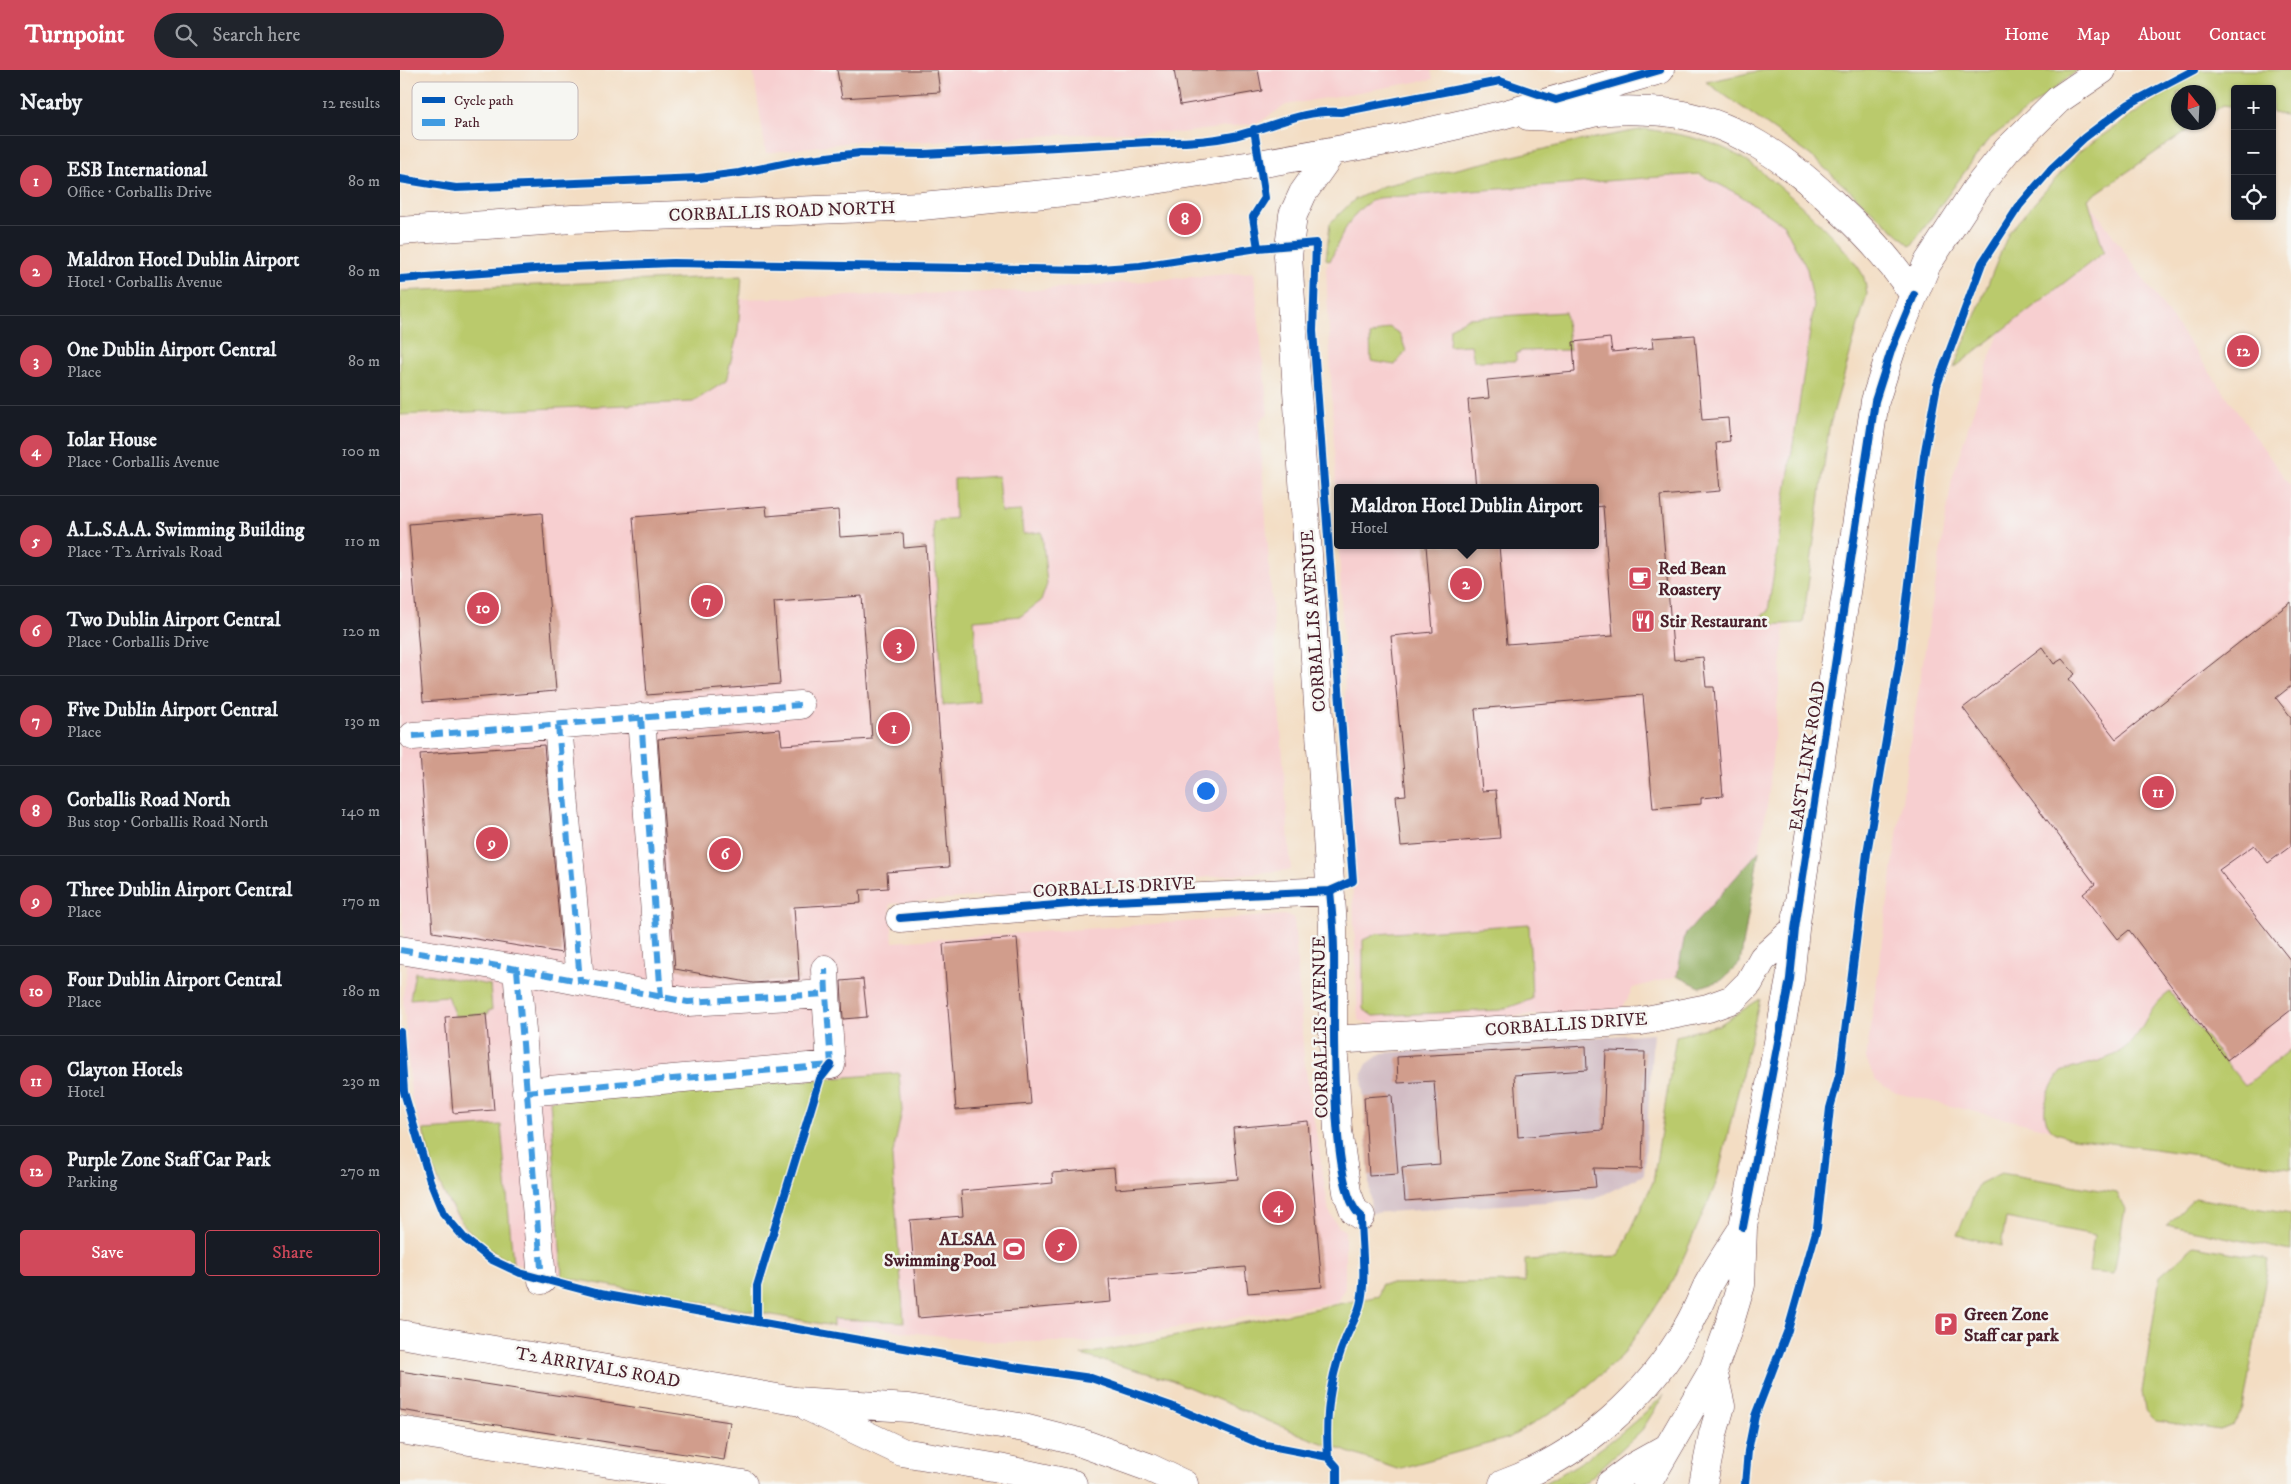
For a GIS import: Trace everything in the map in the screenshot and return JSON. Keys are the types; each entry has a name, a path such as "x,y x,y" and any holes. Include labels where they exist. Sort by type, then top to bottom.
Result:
{"street":[{"name":"CORBALLIS ROAD NORTH","path":"400,231 572,219 922,206 1096,189 1332,152 1502,114 1660,70"},
{"name":"EAST LINK ROAD","path":"1647,1484 1713,1370 1741,1286 1744,1227 1790,979 1795,929 1875,400 1892,348 1927,264 1976,189 2007,150 2058,100 2102,70"},
{"path":"1502,114 1570,118 1600,112 1626,110 1665,112 1699,119 1755,141 1807,179 1875,243 1914,295"},
{"name":"CORBALLIS AVENUE","path":"1332,152 1303,193 1293,215 1288,256 1334,951 1333,1040 1338,1131 1347,1192 1354,1211 1361,1216"},
{"path":"413,736 800,704"},
{"path":"641,718 661,998"},
{"path":"558,725 580,981"},
{"name":"CORBALLIS DRIVE","path":"900,918 1093,902 1330,892"},
{"name":"CORBALLIS DRIVE","path":"1333,1040 1641,1021 1708,1008 1733,999 1749,983 1763,958 1795,929"},
{"path":"400,950 517,969 688,1002 826,981 832,1065 526,1092"},
{"path":"517,969 542,1280"},
{"path":"1503,1484 1548,1464 1589,1438 1621,1412 1654,1375 1689,1324 1708,1286 1744,1227"},
{"name":"T2 ARRIVALS ROAD","path":"400,1334 795,1401 909,1408 1024,1428 1087,1445 1148,1467 1184,1484"},
{"path":"1703,1484 1721,1406 1713,1370"},
{"name":"T2 ARRIVALS ROAD","path":"795,1401 902,1452 1000,1468 1073,1484"},
{"path":"400,1430 743,1484"},
{"path":"1610,1484 1633,1466 1667,1448"}],"shaded area":[{"path":"753,70 1431,70 1433,79 1286,105 1258,123 1180,133 1145,131 914,142 875,139 766,153"},
{"path":"1684,176 1708,177 1730,184 1785,221 1815,283 1824,374 1785,625 1768,801 1759,851 1685,935 1677,976 1633,988 1622,1009 1372,1025 1358,1020 1339,549 1599,549 1599,484 1336,484 1326,268 1344,229 1366,202 1378,198"},
{"path":"2087,199 2291,487 2291,1168 2067,1137 2052,1130 1896,1093 1876,1081 1866,1059 1909,750 1952,479 1992,351 2028,267"},
{"path":"1254,272 1268,413 1259,422 1291,870 890,904 893,942 1284,915 1294,917 1304,1059 1329,1211 1338,1226 1345,1231 1345,1288 1337,1302 1089,1342 999,1342 906,1332 863,1325 861,1332 562,1277 513,1263 485,1246 455,1216 446,1201 438,1182 411,1095 403,996 407,969 400,898 400,418 684,401 737,299 1022,291"},
{"path":"1653,1033 1644,1175 1594,1199 1371,1213 1362,1074 1367,1064 1382,1053"}],"green space":[{"path":"1763,70 2078,70 1987,141 1911,246 1810,155 1706,82"},
{"path":"2199,70 2291,70 2291,116 2276,114 2276,85 2231,85 2231,106 2223,105 2216,110 2216,85 2177,85"},
{"path":"2171,89 2171,130 2188,130 2088,199 2104,252 1954,368 2009,232 2081,150"},
{"path":"1645,129 1699,139 1720,146 1744,160 1782,189 1822,226 1854,261 1864,277 1867,294 1829,428 1803,623 1748,626 1768,611 1814,305 1807,269 1784,225 1738,194 1699,174 1378,198 1361,208 1354,216 1343,233 1330,261 1326,259 1330,223 1354,200 1383,186 1579,141"},
{"path":"742,276 738,332 726,381 693,402 400,415 400,291"},
{"path":"1565,312 1570,350 1522,351 1516,354 1516,361 1474,361 1471,345 1449,346 1450,328 1468,318"},
{"path":"1389,327 1400,334 1406,351 1395,365 1371,361 1370,336"},
{"path":"998,476 1001,512 1021,511 1023,534 1042,532 1047,584 1041,601 1021,616 974,620 979,702 943,705 933,521 955,518 954,479"},
{"path":"1759,851 1740,963 1722,980 1700,987 1677,976 1685,935"},
{"path":"1529,924 1532,999 1501,1010 1373,1016 1363,1009 1363,940 1376,934"},
{"path":"415,972 490,985 492,1010 488,1011 488,1014 455,1016 447,996 410,999"},
{"path":"2170,992 2245,1086 2291,1049 2291,1168 2067,1137 2053,1131 2047,1123 2045,1116 2046,1100 2061,1072 2108,1058 2125,1048 2138,1034 2152,1010"},
{"path":"1760,999 1716,1184 1674,1279 1622,1356 1568,1403 1509,1438 1397,1469 1311,1439 1169,1379 1081,1355 1379,1296 1381,1284 1525,1282 1525,1260 1619,1256 1653,1182 1676,1036 1719,1025"},
{"path":"899,1073 902,1111 892,1158 904,1322 833,1319 833,1326 562,1277 550,1100"},
{"path":"501,1125 513,1263 494,1252 478,1239 464,1225 452,1208 435,1171 423,1130"},
{"path":"2001,1173 2117,1193 2125,1209 2114,1274 2089,1272 2094,1235 2006,1218 2001,1246 1957,1235 1979,1184"},
{"path":"2195,1198 2291,1214 2291,1251 2167,1225"},
{"path":"2194,1246 2269,1259 2243,1409 2233,1425 2220,1430 2157,1421 2145,1409 2142,1392 2160,1276"},
{"path":"1664,1395 1642,1430 1588,1480 1582,1484 1542,1484 1591,1455 1636,1421"}],"building":[{"path":"837,70 937,70 940,92 842,98"},
{"path":"1174,70 1258,70 1262,91 1180,105"},
{"path":"1695,335 1702,420 1728,418 1730,441 1716,443 1720,491 1660,496 1674,660 1703,657 1706,687 1714,687 1723,796 1701,798 1701,804 1653,808 1643,695 1475,709 1482,791 1496,790 1500,838 1401,846 1396,796 1406,795 1391,636 1433,632 1426,549 1499,549 1507,644 1613,636 1603,506 1599,506 1599,484 1476,484 1468,400 1489,398 1487,380 1575,372 1573,342 1610,338 1612,352 1653,348 1652,338"},
{"path":"766,506 767,516 838,510 840,537 903,533 904,548 926,546 949,867 887,872 888,888 860,890 861,903 794,907 799,980 753,983 675,969 658,739 780,729 782,745 872,739 862,596 774,602 780,684 647,695 633,517"},
{"path":"542,513 556,691 423,702 409,524"},
{"path":"2291,602 2291,686 2276,698 2291,717 2291,846 2268,863 2254,845 2219,870 2291,961 2291,1010 2227,1060 2129,930 2118,939 2083,894 2095,884 1963,708 2042,647 2054,664 2062,659 2075,674 2069,679 2116,739"},
{"path":"544,745 562,953 433,932 420,754"},
{"path":"1017,938 1031,1104 956,1110 943,944"},
{"path":"863,979 867,1017 843,1019 841,981"},
{"path":"486,1014 494,1110 453,1113 445,1017"},
{"path":"1586,1046 1587,1070 1514,1075 1518,1137 1603,1130 1606,1051 1645,1052 1642,1169 1594,1168 1596,1187 1405,1201 1402,1167 1440,1164 1434,1081 1398,1083 1397,1057"},
{"path":"1392,1095 1398,1174 1369,1176 1364,1097"},
{"path":"1308,1121 1322,1287 1248,1293 1245,1267 1109,1279 1111,1302 918,1318 910,1220 963,1216 961,1191 1053,1183 1052,1173 1114,1168 1116,1189 1238,1179 1233,1128"},
{"path":"400,1371 730,1422 724,1460 400,1410"}],"marked path":[{"path":"413,736 800,705"},
{"path":"641,717 661,998"},
{"path":"558,725 580,981"},
{"path":"400,950 517,969 688,1002 826,994 825,969"},
{"path":"517,969 542,1280"},
{"path":"526,1092 831,1065 826,994"}],"cycle path":[{"path":"400,179 456,188 699,178 739,173 802,160 860,153 924,154 1202,141 1247,133 1313,113 1341,112 1500,81 1556,100 1660,70"},
{"path":"1745,1484 1748,1451 1755,1416 1788,1330 1817,1228 1830,1108 1840,1072 1867,853 1901,651 1924,456 1937,385 1982,263 2019,206 2051,169 2084,138 2129,104 2194,70"},
{"path":"900,918 1093,902 1330,891 1353,881 1313,331 1316,243 1258,248 1253,217 1265,198 1254,129"},
{"path":"400,279 548,268 673,263 1088,270 1140,266 1258,248"},
{"path":"1743,1227 1790,979 1795,929 1875,401 1892,348 1914,295"},
{"path":"1328,1457 1327,1427 1332,1383 1340,1355 1360,1305 1363,1284 1361,1216 1350,1199 1343,1171 1338,1134 1334,1049 1334,944 1330,891"},
{"path":"400,1032 404,1092 430,1181 443,1213 465,1239 490,1259 520,1273 595,1293 1000,1365 1091,1378 1171,1406 1261,1444 1328,1457 1337,1467 1337,1484"},
{"path":"757,1322 757,1286 820,1079 831,1065"}],"place":[{"name":"Corballis Road North","path":"1185,219"},
{"name":"Purple Zone Staff Car Park","path":"2243,351"},
{"name":"Red Bean Roastery","path":"1640,578"},
{"name":"Maldron Hotel Dublin Airport","path":"1466,584"},
{"name":"Five Dublin Airport Central","path":"707,601"},
{"name":"Four Dublin Airport Central","path":"483,608"},
{"name":"Stir Restaurant","path":"1643,621"},
{"name":"One Dublin Airport Central","path":"899,645"},
{"name":"ESB International","path":"894,728"},
{"name":"Clayton Hotels","path":"2158,792"},
{"name":"Three Dublin Airport Central","path":"492,843"},
{"name":"Two Dublin Airport Central","path":"725,854"},
{"name":"Iolar House","path":"1278,1207"},
{"name":"A.L.S.A.A. Swimming Building","path":"1061,1245"},
{"name":"ALSAA Swimming Pool","path":"1014,1249"},
{"name":"Green Zone Staff car park","path":"1946,1324"}]}
